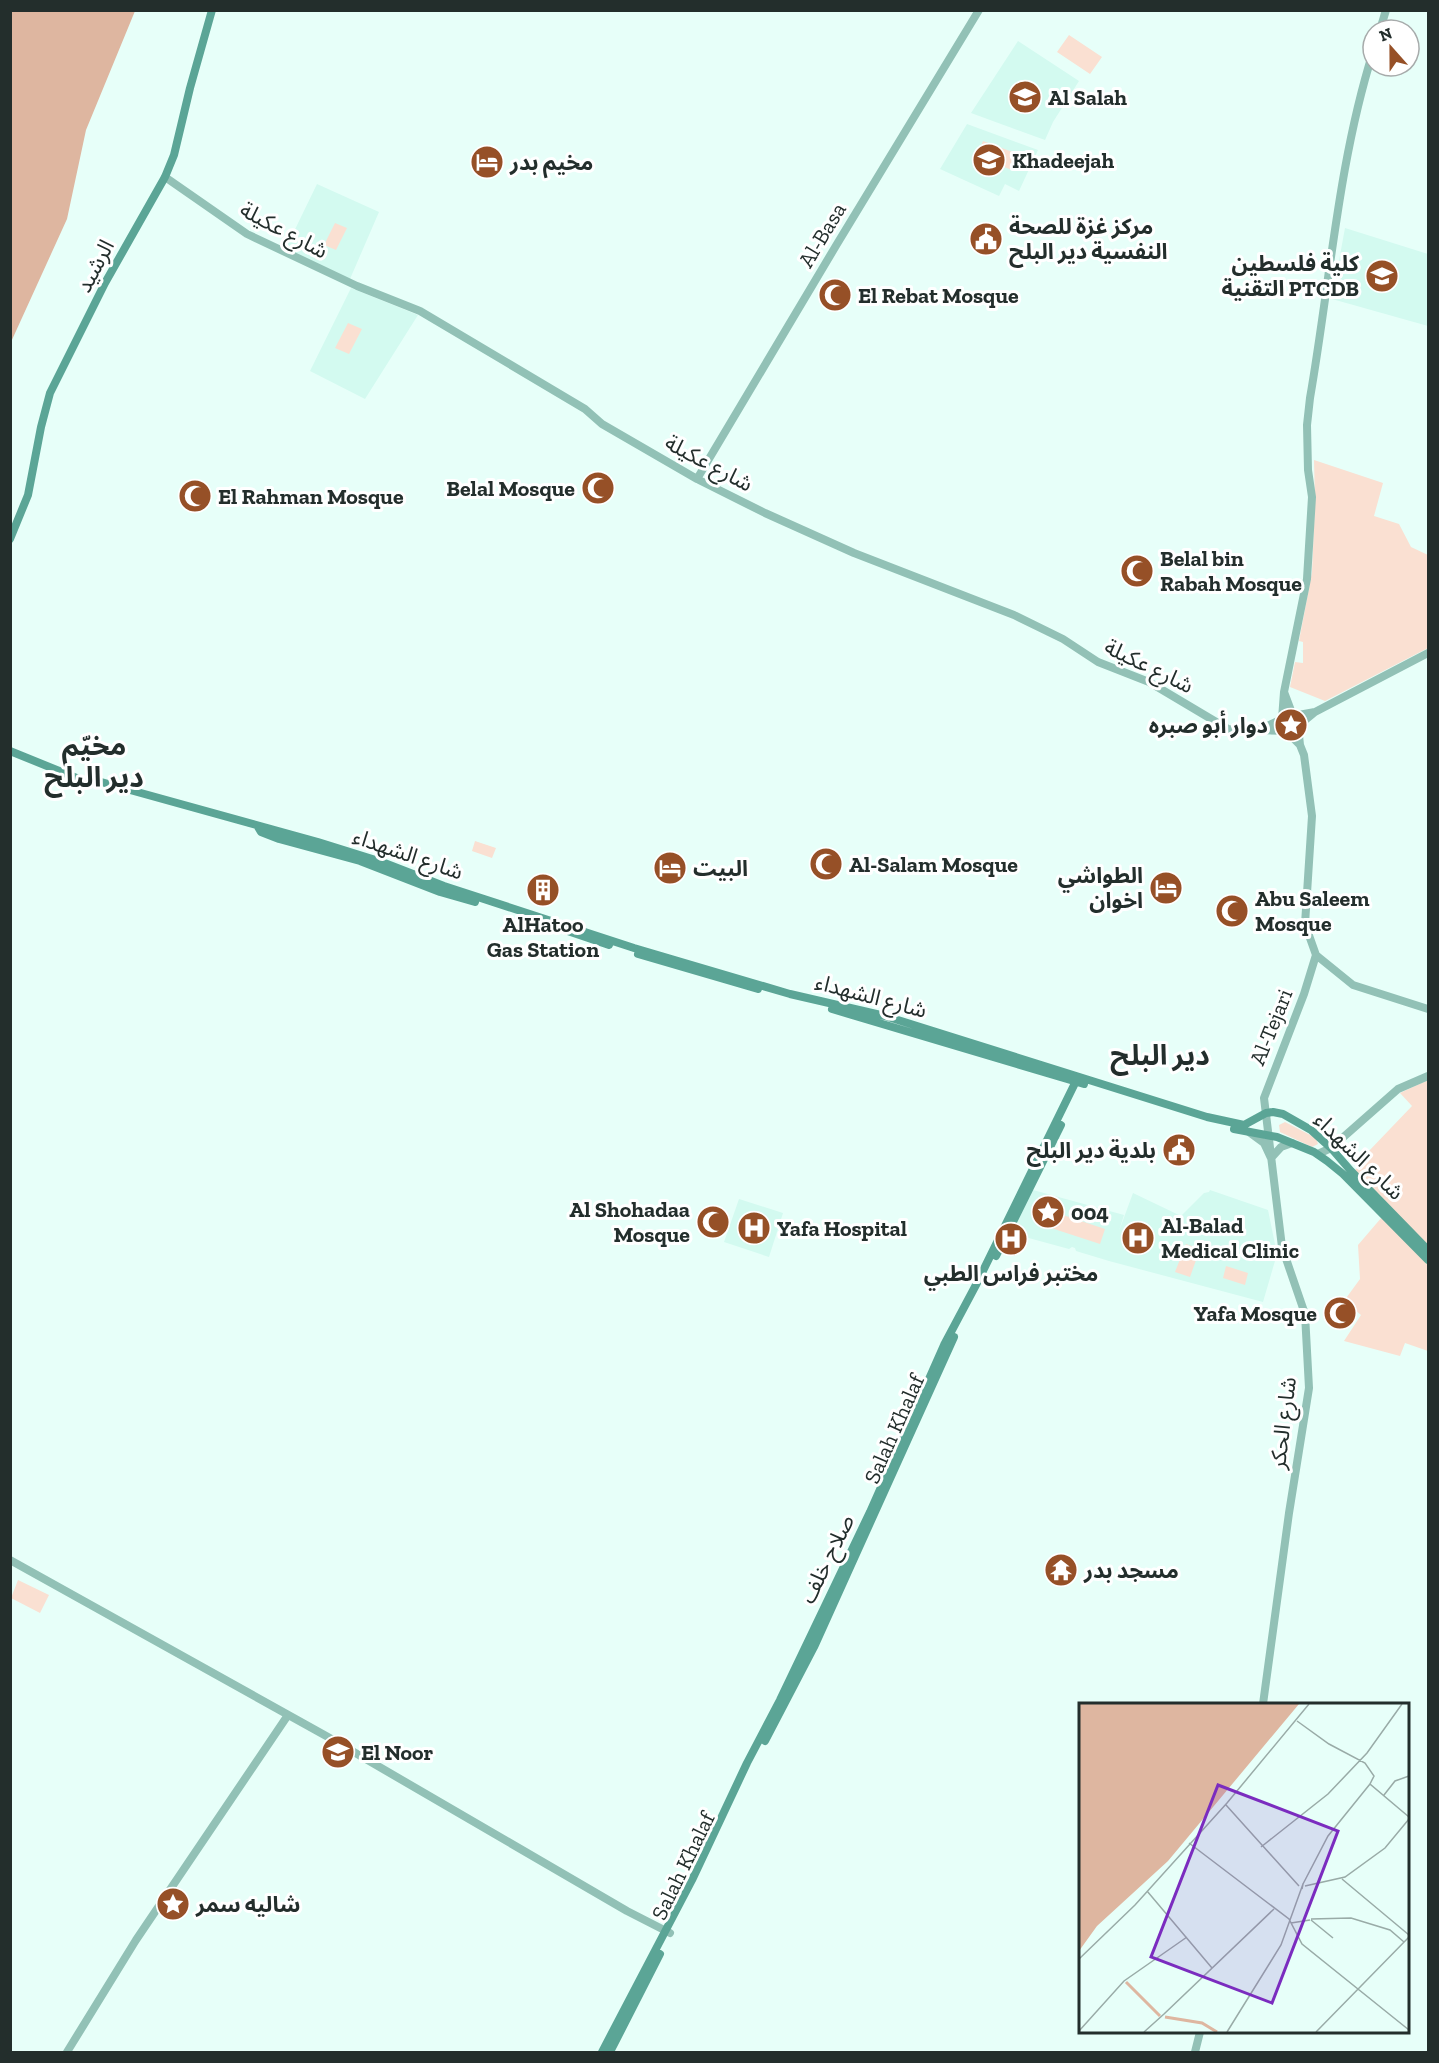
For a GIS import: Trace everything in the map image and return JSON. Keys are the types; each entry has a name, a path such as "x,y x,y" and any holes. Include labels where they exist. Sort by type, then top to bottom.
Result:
{"main road":[{"name":"الرشيد","path":"10,539 28,495 50,393 105,283 165,177 174,156 212,10"},
{"name":"شارع الشهداء","path":"10,751 84,781 94,780 382,861 444,886 634,948 790,994 885,1017 1192,1119 1269,1135 1292,1143 1318,1155 1343,1174 1428,1260"},
{"name":"شارع الشهداء","path":"1080,1080 1244,1125 1266,1113 1283,1114 1311,1130 1331,1148 1428,1250"},
{"name":"Salah Khalaf","path":"610,2052 668,1932 713,1850 753,1763 814,1647 949,1347 1009,1232 1080,1080"},
{"path":"602,2052 668,1932"}],"street":[{"name":"Al-Basa","path":"697,479 979,10"},
{"path":"1300,745 1282,727 1282,719 1284,692 1307,579 1312,497 1308,470 1307,425 1346,168 1365,78"},
{"name":"شارع عكيلة","path":"165,177 247,234 314,267 420,311 585,408 602,424 697,479 809,534 1014,615 1063,639 1098,662 1149,682 1228,729 1286,731"},
{"path":"1286,731 1294,730 1316,712 1428,653"},
{"path":"1284,692 1293,716 1297,719 1312,816 1305,924 1316,955 1353,985 1428,1009"},
{"path":"1259,730 1287,715 1316,712"},
{"name":"Al-Tejari","path":"1266,1113 1263,1102 1265,1092 1304,994 1316,955"},
{"path":"1318,1155 1331,1148 1398,1089 1428,1076"},
{"name":"شارع الحكر","path":"1263,1703 1309,1388 1305,1314 1282,1247 1266,1113"},
{"path":"1246,1131 1264,1143 1271,1158 1281,1147 1292,1143"},
{"path":"10,1560 148,1635 617,1906 668,1932"},
{"path":"67,2052 136,1940 288,1715"},
{"path":"1195,2052 1200,2033"}],"shaded area":[{"path":"11,10 135,11 86,130 67,219 11,342"},
{"path":"1069,35 1102,57 1090,74 1057,52"},
{"name":"Al Salah","path":"1018,41 1079,81 1053,122 1045,140 971,113"},
{"name":"Khadeejah","path":"967,124 1038,150 1019,191 1005,184 999,196 940,169"},
{"path":"983,141 1018,154 1012,170 977,157"},
{"path":"317,184 379,212 350,279 285,250"},
{"path":"335,223 347,228 336,250 324,245"},
{"name":"كلية فلسطين التقنية PTCDB","path":"1345,228 1428,254 1428,326 1332,299"},
{"path":"351,288 418,315 365,399 310,371"},
{"path":"348,323 362,329 349,354 335,348"},
{"path":"1314,460 1383,483 1374,516 1399,524 1411,547 1428,555 1428,648 1325,701 1290,687 1295,662 1303,663 1303,642 1299,641 1312,572"},
{"path":"475,841 496,848 492,858 472,851"},
{"path":"1428,1080 1428,1246 1354,1171 1369,1156 1367,1153 1412,1106 1400,1093"},
{"path":"1285,1122 1316,1138 1318,1144 1312,1147 1280,1132 1279,1125"},
{"path":"1033,1190 1124,1215 1119,1231 1133,1193 1181,1216 1210,1190 1268,1210 1277,1254 1263,1302 1109,1261 1076,1251 1072,1247 1069,1249 1025,1237 1015,1224"},
{"name":"Yafa Hospital","path":"739,1199 783,1213 769,1257 724,1242"},
{"path":"1054,1212 1105,1229 1100,1244 1048,1227"},
{"path":"1382,1217 1428,1265 1428,1351 1405,1343 1400,1356 1344,1341 1361,1315 1344,1301 1360,1279 1358,1245"},
{"path":"1186,1244 1200,1249 1190,1277 1175,1272"},
{"path":"1226,1266 1248,1273 1245,1285 1223,1278"},
{"path":"18,1580 49,1595 40,1613 11,1598"}],"place":[{"name":"Al Salah","path":"1025,97"},
{"name":"Khadeejah","path":"989,160"},
{"name":"مخيم بدر","path":"487,162"},
{"name":"مركز غزة للصحة النفسية دير البلح","path":"986,239"},
{"name":"كلية فلسطين التقنية PTCDB","path":"1382,276"},
{"name":"El Rebat Mosque","path":"835,295"},
{"name":"Belal Mosque","path":"598,488"},
{"name":"El Rahman Mosque","path":"195,496"},
{"name":"Belal bin Rabah Mosque","path":"1137,571"},
{"name":"دوار أبو صبره","path":"1291,725"},
{"name":"Al-Salam Mosque","path":"826,864"},
{"name":"البيت","path":"670,868"},
{"name":"الطواشي اخوان","path":"1166,888"},
{"name":"AlHatoo Gas Station","path":"543,890"},
{"name":"Abu Saleem Mosque","path":"1232,911"},
{"name":"بلدية دير البلح","path":"1179,1150"},
{"name":"004","path":"1048,1212"},
{"name":"Al Shohadaa Mosque","path":"713,1222"},
{"name":"Yafa Hospital","path":"754,1228"},
{"name":"Al-Balad Medical Clinic","path":"1138,1238"},
{"name":"مختبر فراس الطبي","path":"1011,1239"},
{"name":"Yafa Mosque","path":"1340,1313"},
{"name":"مسجد بدر","path":"1061,1570"},
{"name":"El Noor","path":"338,1752"},
{"name":"شاليه سمر","path":"173,1904"}],"district":[{"name":"مخيّم دير البلح","path":"94,761"},
{"name":"دير البلح","path":"1160,1055"}]}
